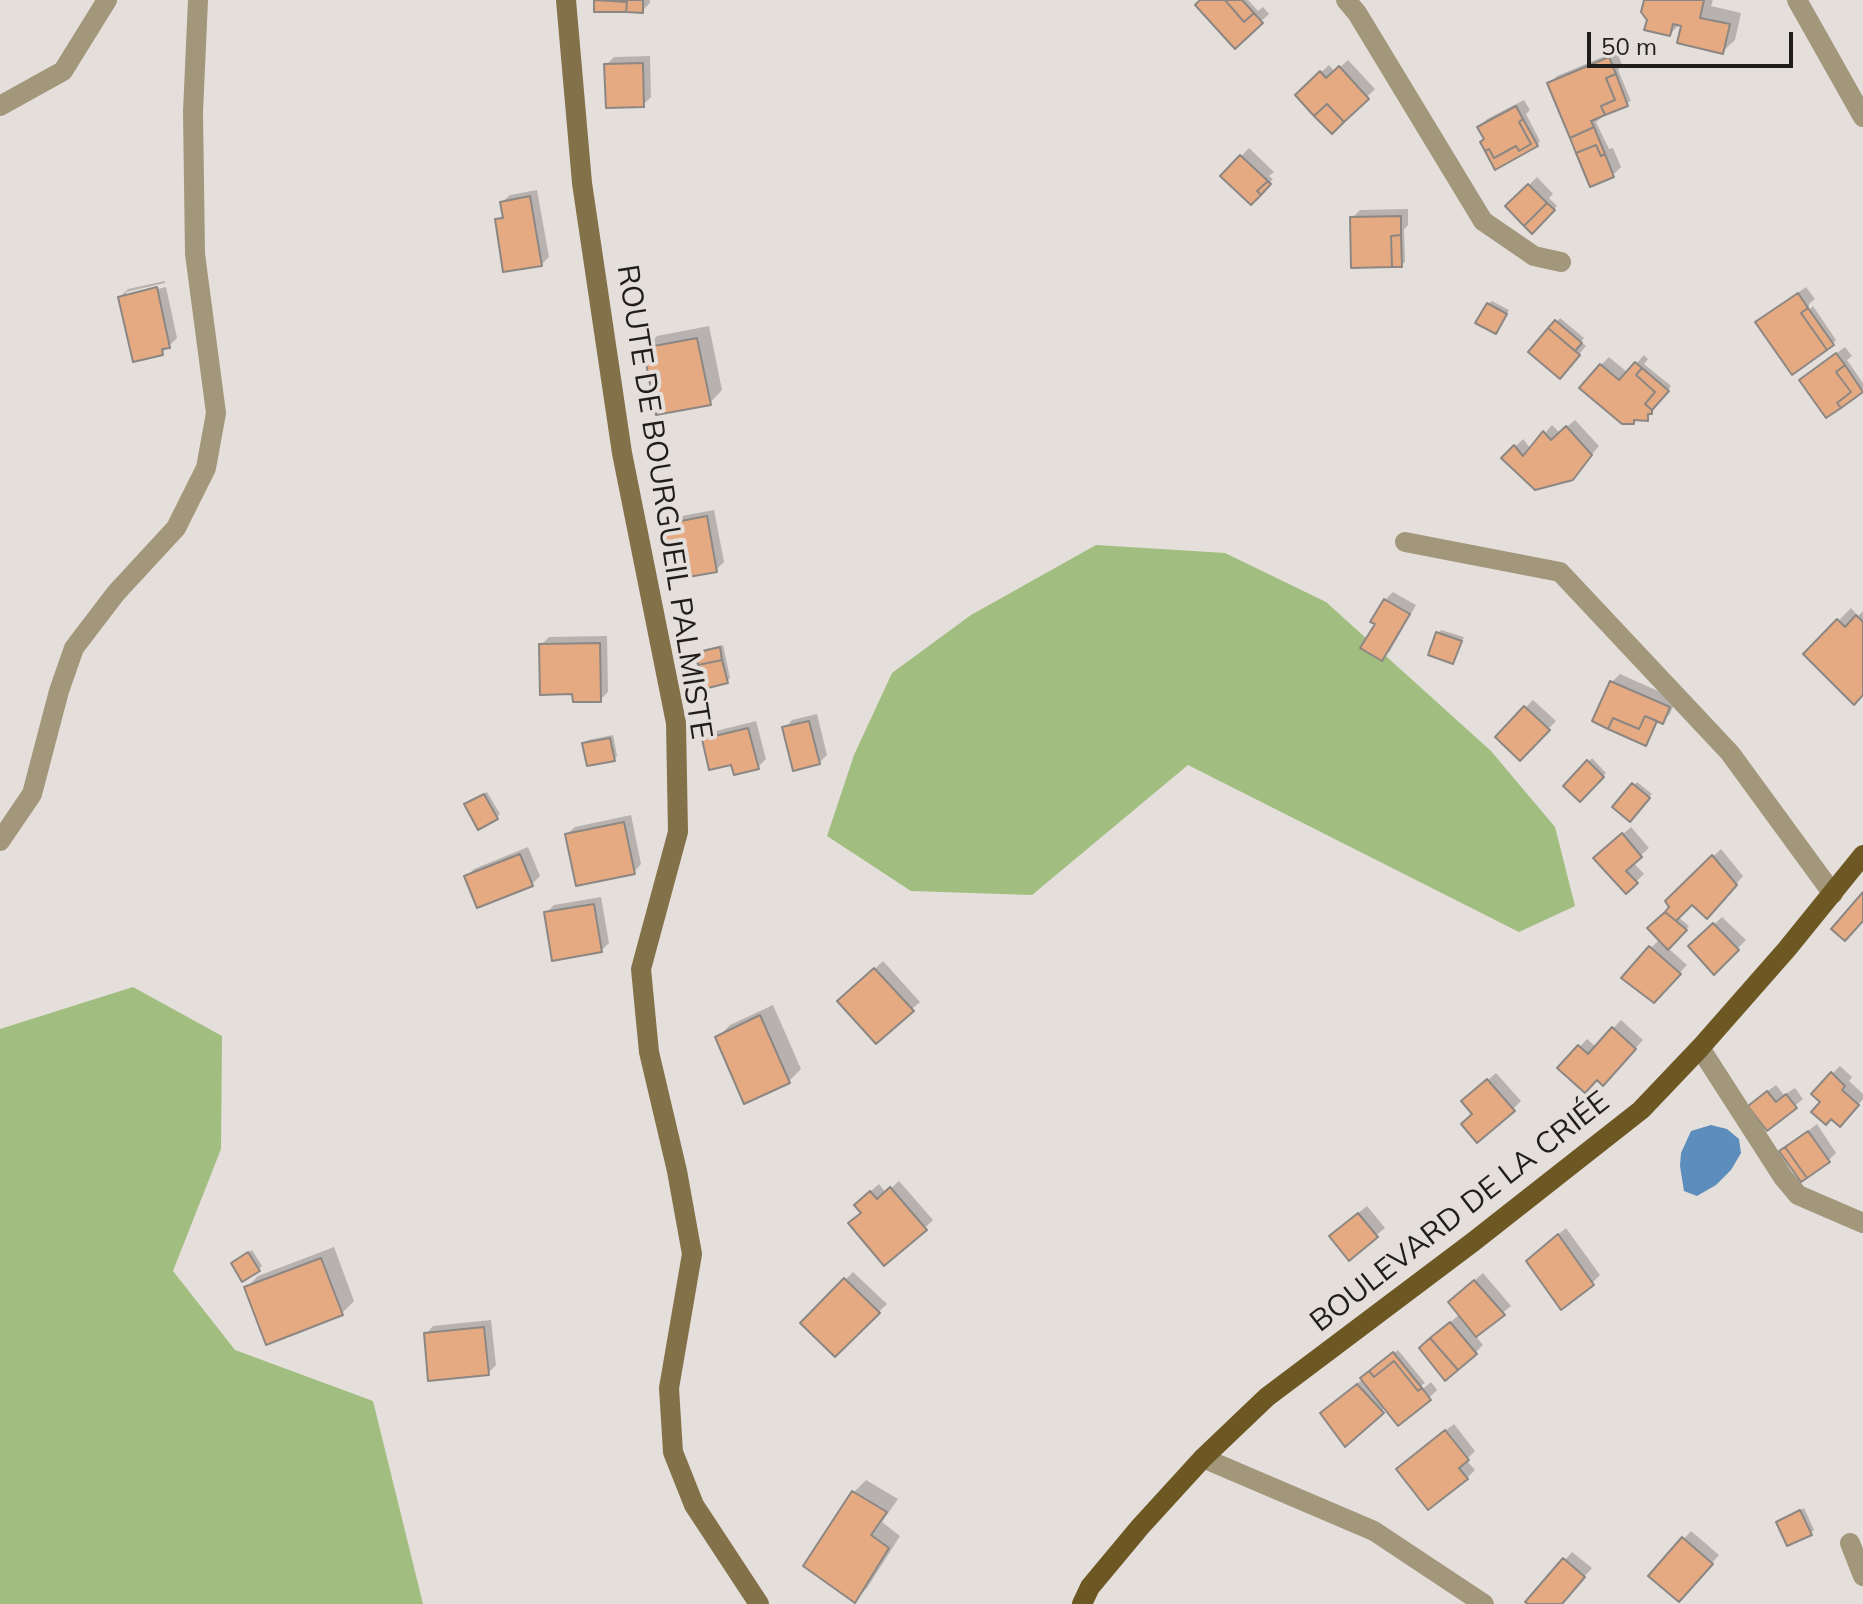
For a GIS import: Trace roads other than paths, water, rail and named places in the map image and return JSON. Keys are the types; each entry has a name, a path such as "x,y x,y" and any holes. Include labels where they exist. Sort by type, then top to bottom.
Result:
{"main road":[{"name":"BOULEVARD DE LA CRIÉE","path":"1082,1604 1090,1587 1140,1527 1203,1458 1267,1397 1473,1242 1641,1110 1700,1048 1863,855"}],"street":[{"path":"0,106 63,71 107,0"},
{"path":"0,841 32,794 59,691 74,648 116,593 176,528 206,468 216,413 195,254 193,112 198,0"},
{"name":"ROUTE DE BOURGUEIL PALMISTE","path":"566,0 582,183 622,453 676,723 678,832 641,969 649,1052 677,1171 692,1254 669,1388 673,1452 694,1505 759,1604"},
{"path":"1346,0 1357,13 1483,221 1534,256 1561,262"},
{"path":"1797,0 1863,117"},
{"path":"1405,542 1560,572 1730,753 1833,894"},
{"path":"1700,1048 1783,1177 1798,1195 1863,1223"},
{"path":"1203,1458 1374,1531 1484,1604"},
{"path":"1850,1543 1863,1576"}],"water":[{"path":"1711,1125 1727,1129 1739,1139 1741,1153 1731,1170 1716,1185 1697,1196 1684,1191 1681,1153 1691,1131"}]}
